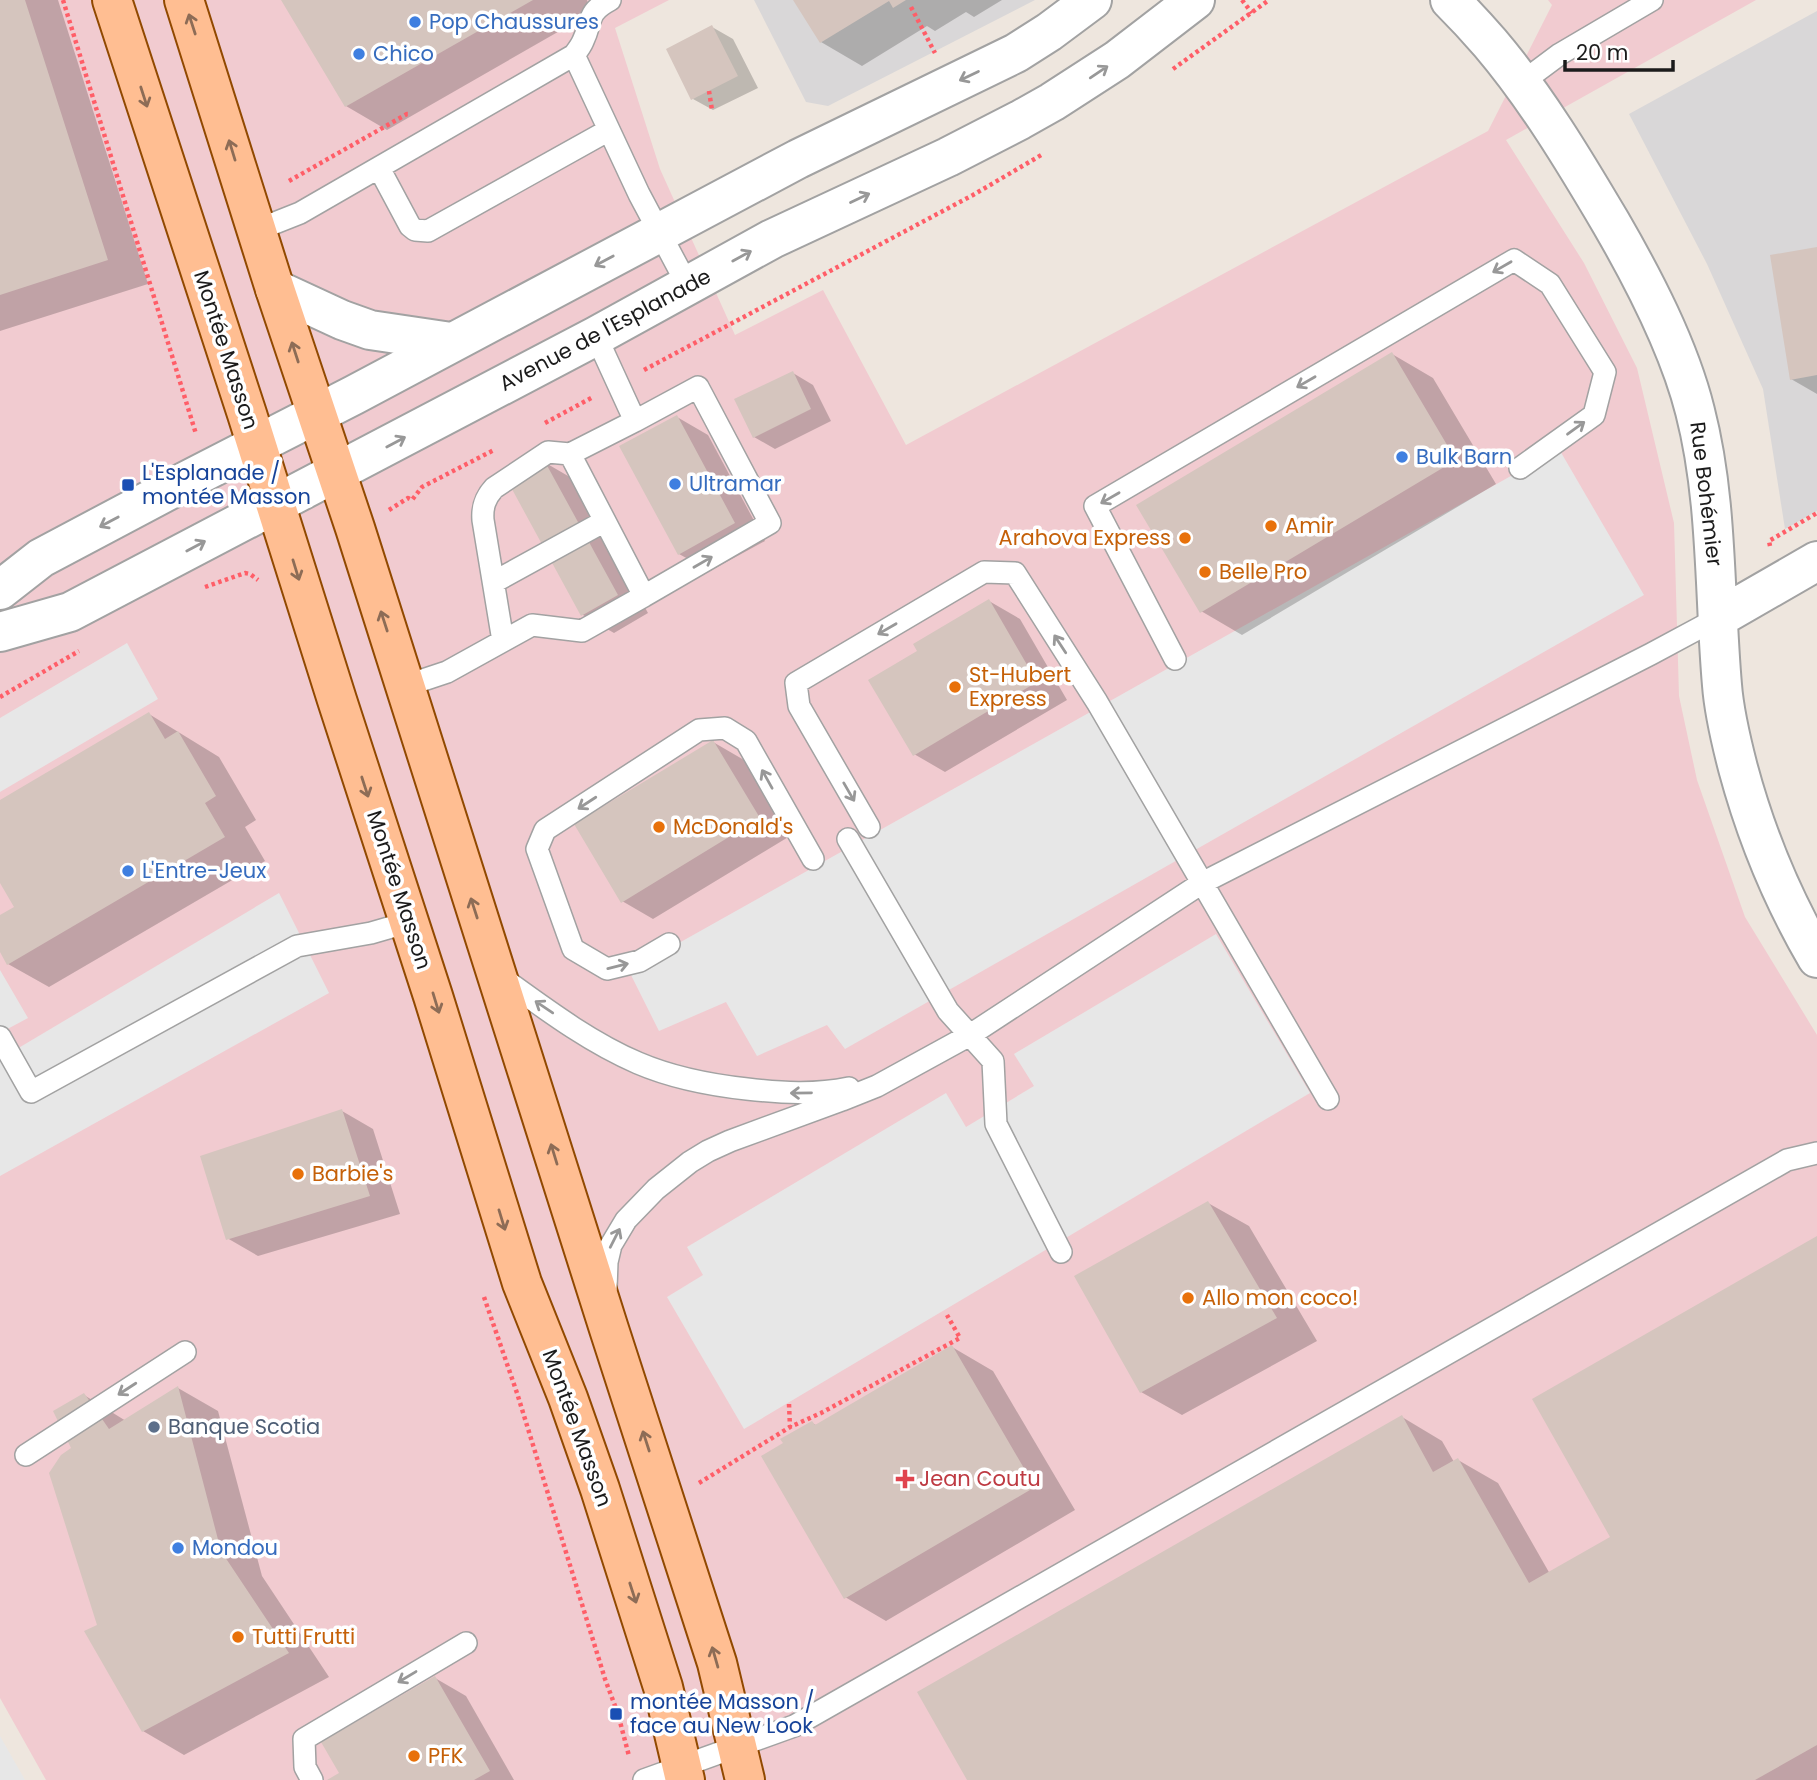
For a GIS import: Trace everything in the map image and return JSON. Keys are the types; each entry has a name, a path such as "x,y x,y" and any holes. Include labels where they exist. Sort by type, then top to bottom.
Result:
{"main road":[{"name":"Montée Masson","path":"112,0 257,445 522,1283 568,1398 600,1489 663,1687 683,1773"},
{"path":"184,0 717,1663 741,1764"}],"street":[{"path":"0,590 41,558 831,142 1016,53 1049,33 1092,0"},
{"name":"Avenue de l'Esplanade","path":"0,632 70,612 596,336 772,239 948,157 1031,114 1117,60 1195,0"},
{"name":"Rue Bohémier","path":"1450,0 1490,43 1521,83 1571,158 1628,253 1660,317 1685,378 1707,470 1722,687 1731,741 1761,844 1780,889 1817,958"},
{"path":"275,289 370,330 451,342"},
{"path":"1718,618 1817,561"}],"lane":[{"path":"257,230 300,213 574,55 585,39 588,7 598,7 610,0"},
{"path":"1521,83 1560,54 1652,0"},
{"path":"574,55 639,194 688,286"},
{"path":"379,168 410,226 415,230 428,231 609,130"},
{"path":"1175,659 1095,506 1514,260 1550,284 1605,372 1594,415 1520,468"},
{"path":"596,336 635,421"},
{"path":"405,686 447,672 532,625 582,631 770,523 698,387 570,454 548,453 494,488 488,495 483,512 503,641"},
{"path":"570,454 644,596"},
{"path":"494,582 605,520"},
{"path":"869,827 799,706 796,683 984,572 1015,573 1097,702 1328,1099"},
{"path":"609,1329 606,1278 611,1245 626,1220 672,1175 690,1162 719,1146 842,1100 892,1077 970,1035 1202,883 1718,618"},
{"path":"669,944 640,961 607,970 573,949 537,849 545,830 699,730 725,728 746,741 813,859"},
{"path":"848,839 948,1011 993,1061 996,1124 1061,1252"},
{"path":"0,1037 31,1092 297,946 371,933 409,922"},
{"path":"496,973 577,1029 637,1062 667,1074 702,1083 786,1093 836,1091 892,1077"},
{"path":"638,1774 683,1773 741,1764 794,1726 1787,1160 1817,1153"},
{"path":"26,1455 185,1352"},
{"path":"312,1780 305,1767 304,1738 466,1643"}],"path":[{"path":"63,0 197,439"},
{"path":"1242,0 1252,13"},
{"path":"911,7 940,62"},
{"path":"709,91 712,110"},
{"path":"410,499 422,487 436,479"},
{"path":"1769,541 1817,513"},
{"path":"242,574 255,577"},
{"path":"689,1489 790,1427 960,1338 947,1314"},
{"path":"517,1393 605,1679 638,1774"},
{"path":"789,1404 790,1427"}],"shaded area":[{"path":"0,0 669,0 615,28 660,169 735,335 823,290 906,445 1488,131 1552,5 1548,0 1756,0 1506,140 1584,263 1637,368 1674,523 1679,696 1697,780 1745,917 1817,1035 1817,1780 46,1780 0,1698"},
{"path":"754,0 1035,0 828,106 806,102"},
{"path":"1817,11 1817,511 1785,529 1763,389 1707,264 1629,114"},
{"path":"1559,449 1644,595 845,1049 827,1025 757,1056 726,1002 659,1031 629,971"},
{"path":"127,643 158,699 0,792 0,718"},
{"path":"279,893 329,993 0,1176 0,1059"},
{"path":"1216,934 1310,1093 744,1429 667,1297 703,1275 687,1247 946,1093 966,1127 1034,1086 1014,1054"},
{"path":"0,970 28,1018 0,1033"},
{"path":"0,1736 25,1780 0,1780"}],"building":[{"path":"0,0 25,0 108,260 0,295"},
{"path":"281,0 533,0 345,107"},
{"path":"793,0 906,0 893,8 889,1 820,43"},
{"path":"712,25 738,76 691,100 666,49"},
{"path":"1817,247 1817,375 1790,380 1770,255"},
{"path":"1392,352 1456,460 1200,613 1136,505"},
{"path":"793,371 811,409 753,438 734,399"},
{"path":"677,415 735,523 678,555 619,446"},
{"path":"544,460 618,595 581,616 507,480"},
{"path":"989,599 1037,682 913,756 868,680 917,651 913,644"},
{"path":"149,712 165,739 178,731 216,796 205,803 225,837 7,965 0,952 0,915 14,907 0,883 0,800"},
{"path":"713,740 760,818 621,903 574,824"},
{"path":"342,1109 370,1196 226,1240 200,1156"},
{"path":"1208,1201 1277,1318 1140,1393 1074,1276"},
{"path":"1817,1236 1817,1745 1755,1780 967,1780 917,1692 1402,1415 1433,1472 1458,1458 1529,1583 1610,1537 1532,1399"},
{"path":"952,1345 1035,1487 844,1599 761,1456 783,1443 780,1439 812,1421 815,1425"},
{"path":"178,1386 221,1551 289,1653 142,1732 84,1631 97,1625 49,1473 61,1455 71,1448 53,1411 84,1393 109,1429"},
{"path":"435,1676 490,1771 474,1780 327,1780 339,1773 321,1742"}],"place":[{"name":"Pop Chaussures","path":"415,22"},
{"name":"Chico","path":"359,54"},
{"name":"Bulk Barn","path":"1402,457"},
{"name":"Ultramar","path":"675,484"},
{"name":"L'Esplanade / montée Masson","path":"128,485"},
{"name":"Amir","path":"1271,526"},
{"name":"Arahova Express","path":"1185,538"},
{"name":"Belle Pro","path":"1205,572"},
{"name":"St-Hubert Express","path":"955,687"},
{"name":"McDonald's","path":"659,827"},
{"name":"L'Entre-Jeux","path":"128,871"},
{"name":"Barbie's","path":"298,1174"},
{"name":"Allo mon coco!","path":"1188,1298"},
{"name":"Banque Scotia","path":"154,1427"},
{"name":"Jean Coutu","path":"905,1479"},
{"name":"Mondou","path":"178,1548"},
{"name":"Tutti Frutti","path":"238,1637"},
{"name":"montée Masson / face au New Look","path":"616,1714"},
{"name":"PFK","path":"414,1756"}]}
